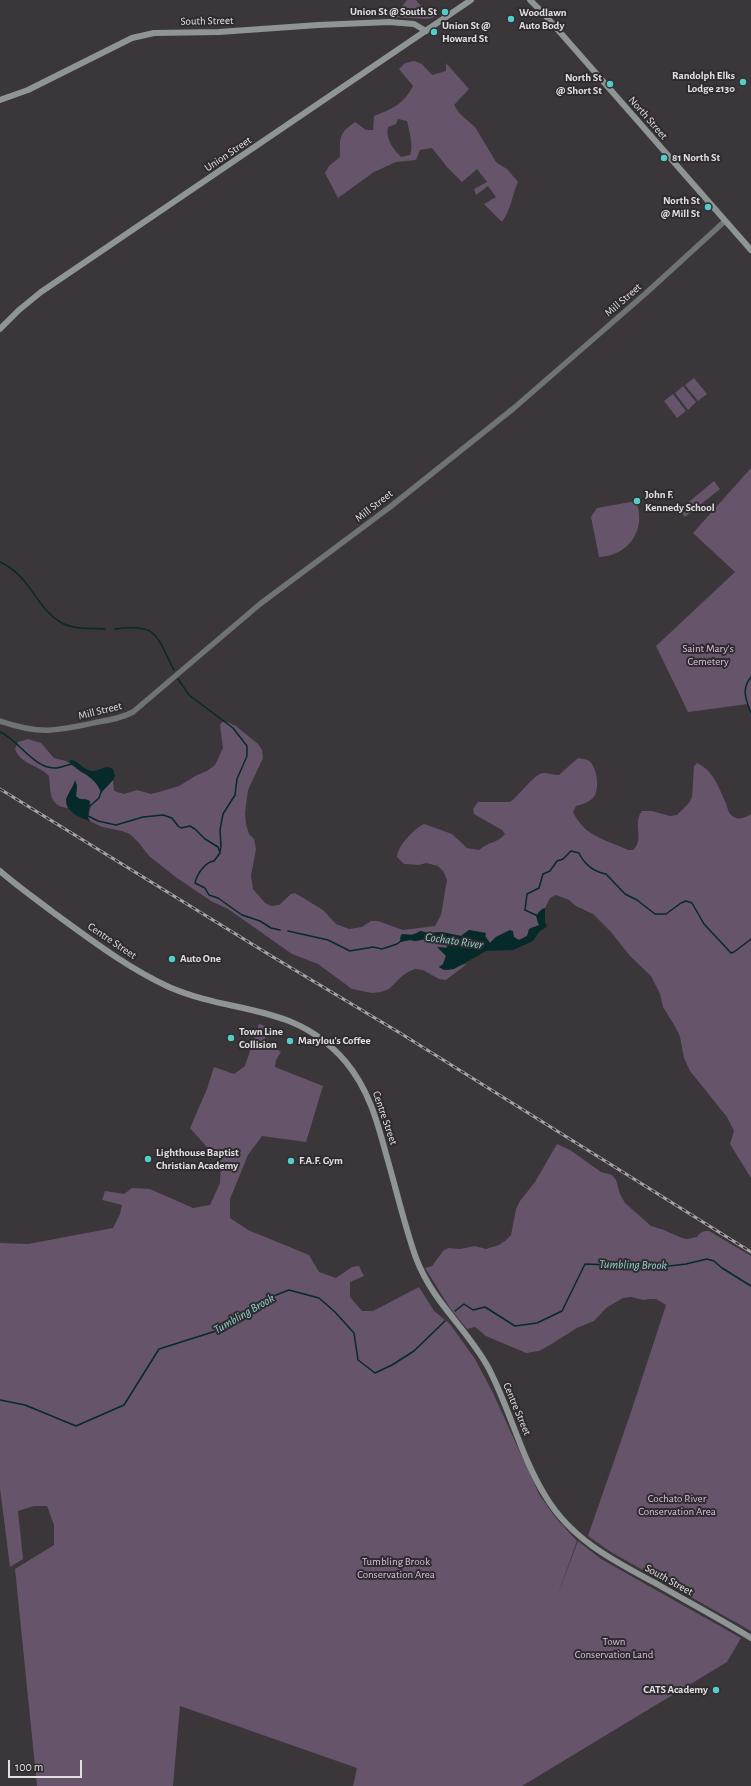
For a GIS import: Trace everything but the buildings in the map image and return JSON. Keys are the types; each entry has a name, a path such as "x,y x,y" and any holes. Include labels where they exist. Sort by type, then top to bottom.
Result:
{"main road":[{"name":"Union Street","path":"0,329 41,292 471,0"},
{"name":"North Street","path":"530,0 544,14 751,250"},
{"name":"South Street","path":"0,100 28,90 132,38 154,33 219,32 389,22 411,23 420,26 426,31"},
{"name":"Centre Street","path":"0,871 82,934 142,973 196,997 269,1013 288,1020 316,1035 343,1059 362,1084 372,1106 413,1248 425,1278 440,1303 471,1342 488,1367 531,1468 546,1497 557,1512 579,1536"},
{"name":"South Street","path":"579,1536 610,1558 751,1638"}],"street":[{"name":"Mill Street","path":"0,721 37,731 59,730 122,717 133,712 260,604 383,512 514,408 640,299 725,221"}],"green space":[{"path":"407,0 416,0 428,14 433,12 438,16 428,19 393,17"},
{"path":"414,61 422,64 432,75 446,71 446,63 469,89 454,105 460,114 475,127 496,162 507,169 518,182 507,213 502,222 484,204 496,197 488,186 476,195 474,189 487,182 477,169 462,182 447,167 432,148 420,150 416,160 396,162 374,172 338,198 325,173 329,166 340,157 341,137 345,130 355,122 366,130 373,130 374,116 392,108 406,97 413,86 399,69 405,63","holes":["398,119 407,121 412,147 410,155 401,157 390,143 387,131 388,127 396,124"]},
{"path":"694,378 707,394 698,401 685,385"},
{"path":"683,386 696,402 688,410 675,393"},
{"path":"673,394 686,411 677,418 664,401"},
{"name":"Saint Mary's Cemetery","path":"751,468 751,713 748,704 688,712 656,646 735,572 693,533"},
{"path":"714,481 720,489 685,517 679,510"},
{"path":"636,501 639,511 639,521 637,531 633,539 619,552 599,557 591,517 597,508"},
{"path":"222,722 227,722 236,726 258,744 262,750 263,758 248,790 245,813 249,834 254,839 256,849 251,876 253,889 265,903 271,906 279,905 291,894 295,893 323,910 336,924 349,929 362,927 371,921 378,921 403,930 435,926 441,915 447,880 443,871 438,866 426,863 419,865 404,864 397,857 400,847 407,838 424,824 452,834 467,848 479,850 505,834 502,830 474,814 473,809 478,802 510,802 539,774 559,775 578,758 591,762 595,771 597,784 595,795 587,802 576,806 573,812 583,827 596,836 628,850 633,850 638,841 638,821 642,811 652,811 670,816 677,815 689,803 692,797 694,766 697,763 703,766 718,786 728,811 733,817 741,818 751,814 751,1178 730,1144 734,1131 727,1117 690,1071 684,1058 680,1037 663,1007 660,994 651,976 630,956 611,932 593,914 576,906 569,900 556,895 550,898 545,908 538,912 537,920 539,925 537,927 532,927 527,936 519,940 513,937 510,930 496,937 490,943 484,933 469,930 461,936 441,932 429,933 420,931 409,935 402,934 400,936 400,942 430,938 448,942 449,944 446,948 438,947 446,956 443,965 439,967 443,969 447,970 467,964 446,980 439,979 423,970 415,969 402,976 389,989 381,992 372,993 352,989 318,964 292,954 228,909 211,901 177,878 149,856 130,834 102,827 90,821 88,818 91,805 87,799 79,799 76,796 77,786 75,781 66,799 68,808 57,804 52,797 49,776 45,772 21,758 15,749 18,742 28,739 41,743 54,758 66,761 81,772 88,775 98,784 100,788 105,787 113,780 114,791 124,794 137,790 151,794 179,786 215,765 223,748 220,725"},
{"path":"259,1024 269,1027 264,1041 281,1052 276,1060 275,1067 323,1086 306,1142 262,1136 248,1155 230,1199 230,1218 248,1230 309,1255 319,1272 336,1278 352,1267 359,1266 364,1276 350,1282 350,1297 362,1311 373,1311 419,1287 434,1311 450,1324 475,1359 492,1391 540,1496 556,1518 577,1541 557,1597 578,1541 601,1559 741,1638 727,1662 522,1786 353,1786 357,1768 180,1706 173,1786 37,1786 15,1569 54,1545 54,1525 47,1506 34,1506 18,1511 23,1559 10,1567 0,1488 0,1243 28,1244 113,1228 120,1214 122,1205 102,1200 105,1191 124,1194 132,1188 150,1189 193,1208 210,1205 220,1183 221,1163 190,1128 207,1089 214,1067 234,1074 245,1066"},
{"name":"Cochato River Conservation Area","path":"557,1144 570,1150 601,1172 612,1175 616,1180 620,1194 625,1203 651,1226 687,1239 697,1237 702,1232 709,1231 751,1256 751,1631 611,1552 588,1536 666,1305 656,1299 644,1300 631,1297 623,1298 606,1308 594,1321 577,1328 539,1351 526,1353 486,1336 475,1327 467,1329 450,1308 425,1268 432,1266 443,1251 448,1248 460,1249 475,1246 486,1249 499,1245 506,1240 511,1235 516,1209 520,1201 535,1182"}],"water":[{"path":"72,760 91,771 107,767 113,769 115,776 101,793 96,783 92,779 69,761"},
{"path":"75,780 77,786 76,796 90,801 88,818 90,821 76,815 67,804 66,800"},
{"path":"545,908 545,922 547,926 539,932 533,941 513,950 486,951 454,969 444,970 439,967 443,964 446,956 437,947 446,948 449,944 448,941 430,938 400,942 402,934 409,935 420,931 429,933 442,932 461,936 469,930 486,933 485,937 490,943 496,937 510,930 513,931 514,937 519,940 527,936 529,929 539,925 536,916 542,909"}],"waterway":[{"path":"0,562 11,568 20,576 46,610 62,623 78,628 105,629"},
{"path":"115,629 140,628 148,630 154,634 174,670"},
{"path":"751,677 745,690 746,699 751,713"},
{"path":"178,679 189,695 233,728 247,746 247,756 237,779 235,795 223,814 220,830 220,852"},
{"name":"Cochato River","path":"0,732 41,764 48,767 57,768 72,764"},
{"name":"Cochato River","path":"90,806 99,798 101,792"},
{"name":"Cochato River","path":"88,816 98,821 116,825 143,817 163,815 172,818 181,828 190,826 205,839 218,847 220,853 214,861 202,869 195,883 205,888 209,895 218,898 242,915 260,921 271,928 280,930"},
{"name":"Cochato River","path":"538,916 525,910 527,894 539,888 543,874 550,871 557,861 563,859 571,851 579,853 590,867 606,874 625,894 637,900 655,914 666,914 686,901 692,903 704,924 731,953 751,939"},
{"name":"Cochato River","path":"288,931 328,940 350,951 373,947 382,949 397,944 401,941"},
{"name":"Tumbling Brook","path":"455,1311 464,1304 473,1310 485,1307 515,1326 537,1323 562,1311 585,1264 661,1267 686,1264 707,1259 714,1261 722,1268 751,1286"},
{"name":"Tumbling Brook","path":"0,1400 25,1405 76,1426 124,1405 159,1349 216,1331 263,1300 289,1290 319,1298 335,1312 354,1333 358,1360 375,1373 392,1365 414,1351 445,1321"}],"railway":[{"path":"0,789 273,957 400,1033 751,1252"}],"place":[{"name":"Union St @ South St","path":"445,12"},
{"name":"Woodlawn Auto Body","path":"511,19"},
{"name":"Union St @ Howard St","path":"434,32"},
{"name":"Randolph Elks Lodge 2130","path":"743,82"},
{"name":"North St @ Short St","path":"610,84"},
{"name":"81 North St","path":"664,158"},
{"name":"North St @ Mill St","path":"708,207"},
{"name":"John F. Kennedy School","path":"637,501"},
{"name":"Auto One","path":"172,959"},
{"name":"Town Line Collision","path":"231,1038"},
{"name":"Marylou's Coffee","path":"290,1041"},
{"name":"Lighthouse Baptist Christian Academy","path":"148,1159"},
{"name":"F.A.F. Gym","path":"291,1161"},
{"name":"CATS Academy","path":"716,1690"}],"park label":[{"name":"Tumbling Brook Conservation Area","path":"396,1568"},
{"name":"Town Conservation Land","path":"614,1648"}]}
